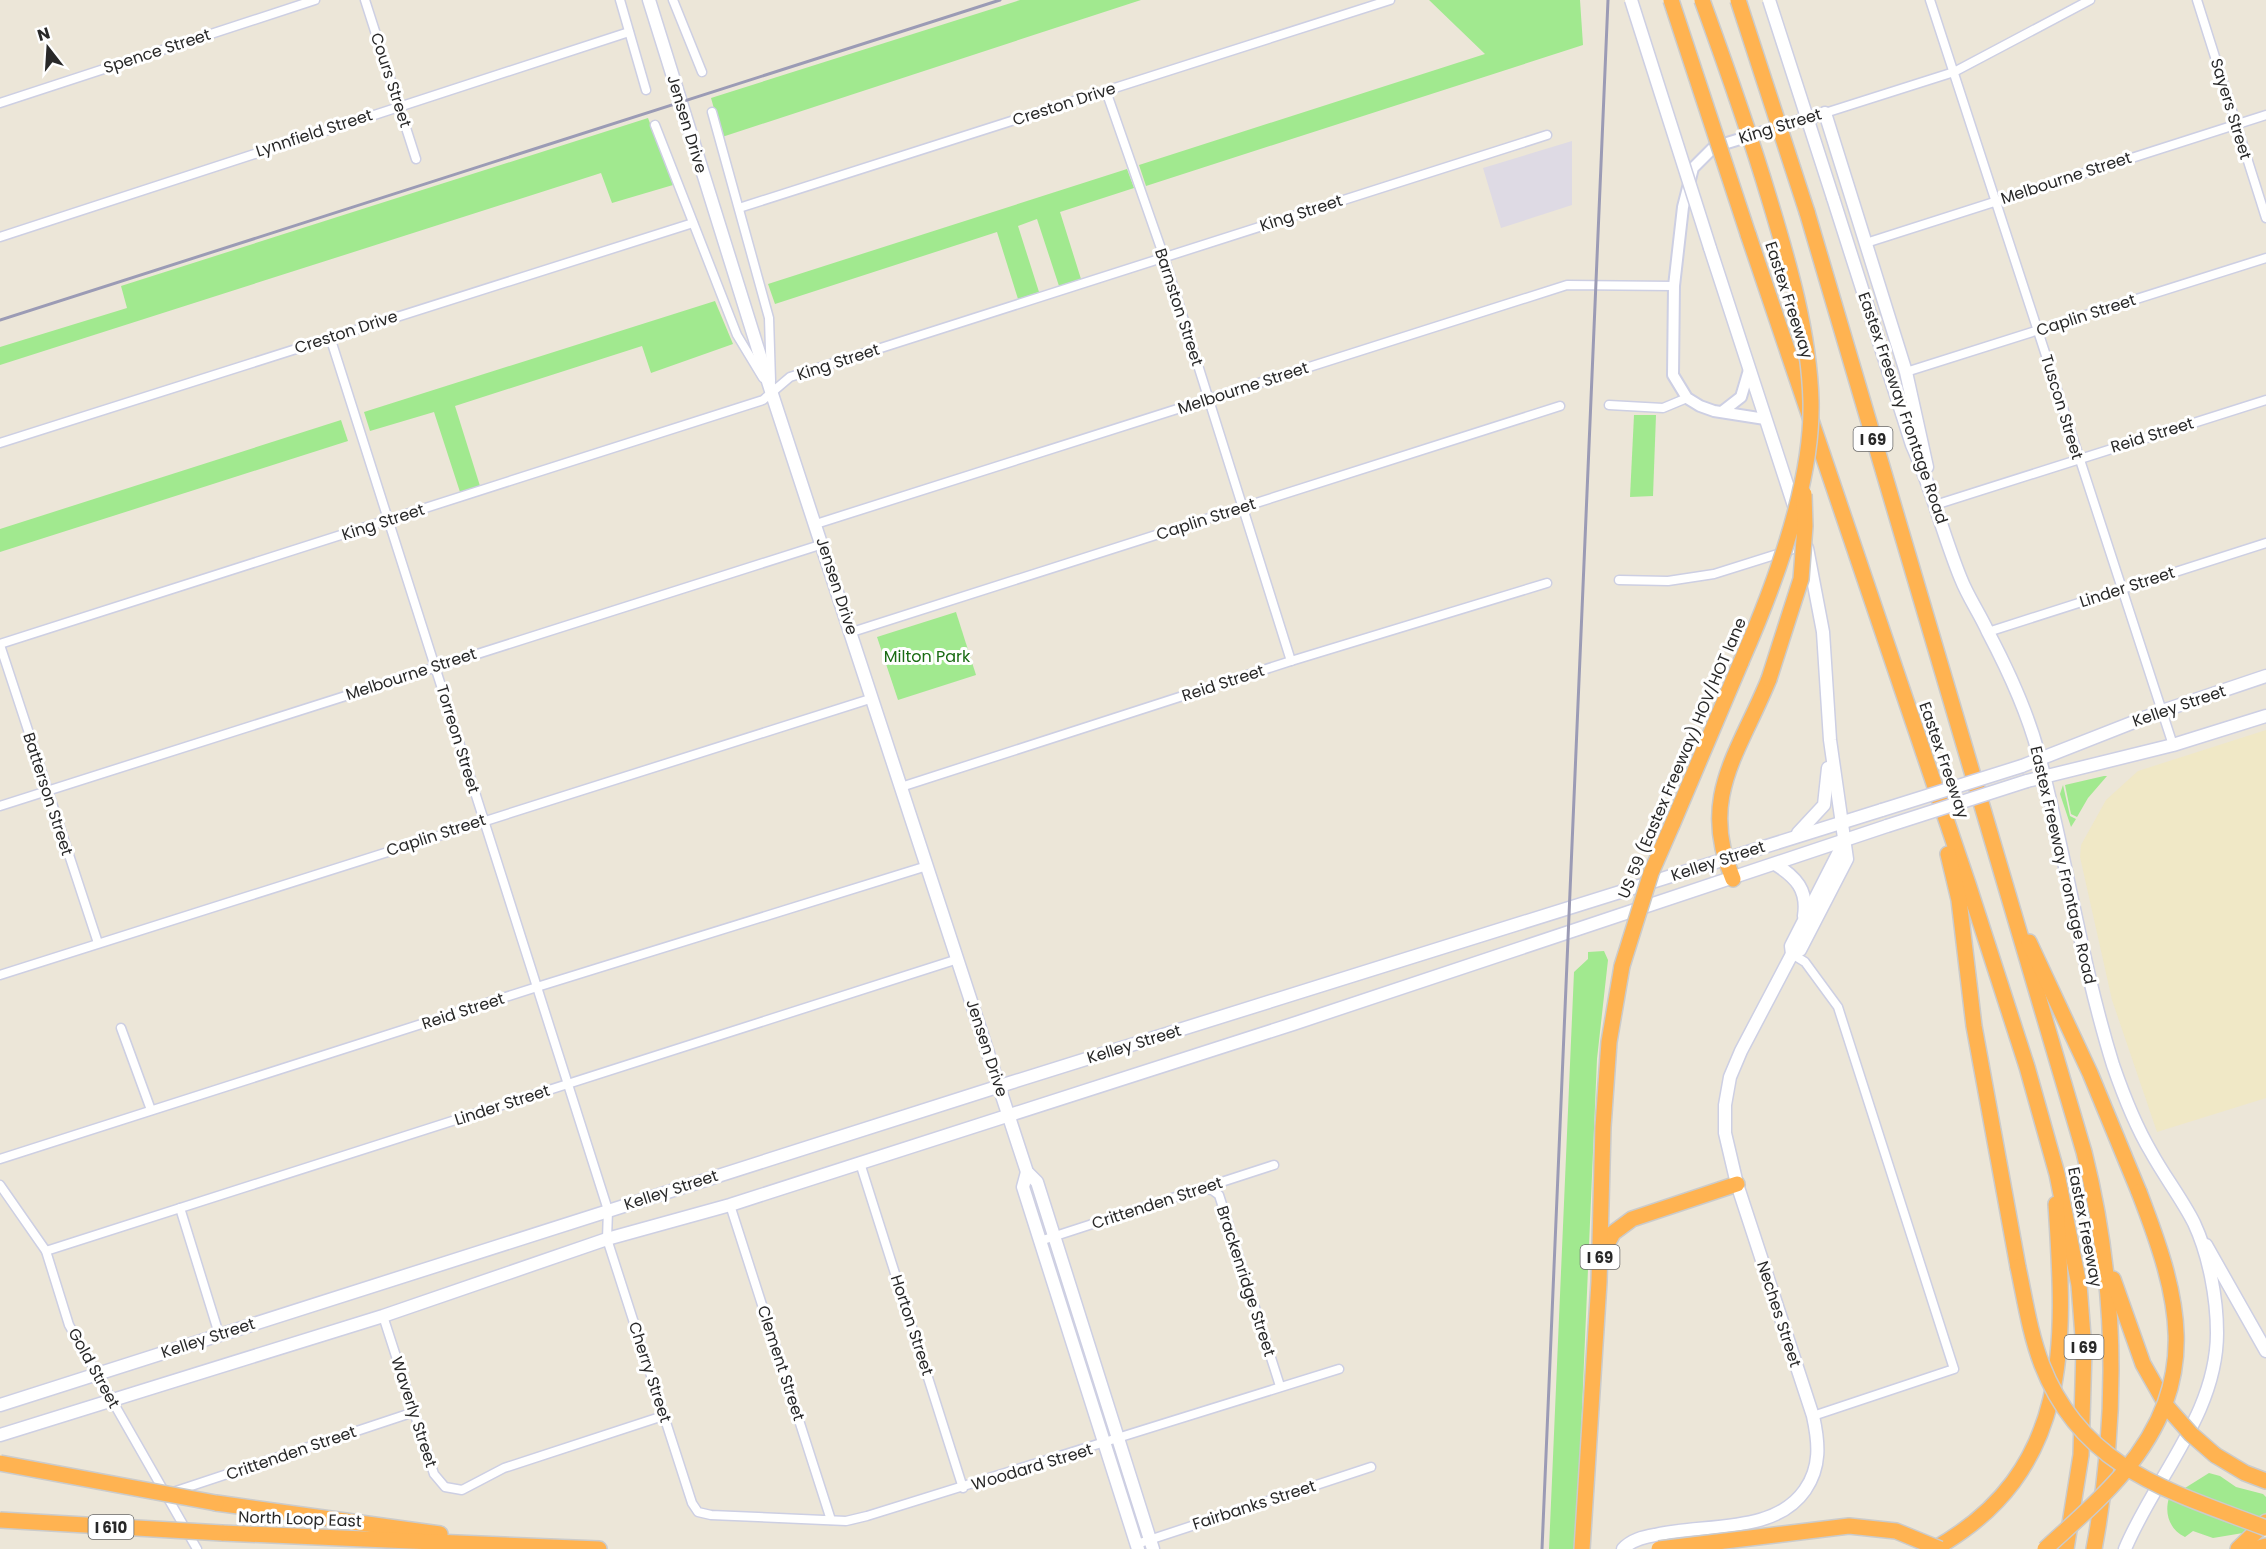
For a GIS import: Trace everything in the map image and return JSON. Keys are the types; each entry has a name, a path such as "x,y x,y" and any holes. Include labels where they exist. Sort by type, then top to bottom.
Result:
{"highway":[{"name":"Eastex Freeway","path":"1671,0 2015,1029 2050,1147 2077,1274 2084,1339 2082,1446 2066,1549"},
{"name":"US 59 (Eastex Freeway) HOV/HOT lane","path":"1582,1549 1599,1262 1603,1127 1609,1042 1623,966 1651,873 1768,599 1803,473 1811,403 1806,341 1786,254 1746,122 1702,0"},
{"name":"Eastex Freeway","path":"1738,0 1807,212 2084,1152 2104,1250 2112,1399 2106,1476 2094,1549"},
{"path":"1733,879 1724,859 1718,826 1723,785 1769,679 1800,579 1805,525 1803,473"},
{"path":"1926,764 1959,900 1974,1026 2018,1267 2034,1340 2048,1379 2071,1416 2091,1441 2115,1462 2145,1481 2266,1528"},
{"path":"2006,890 2090,1072 2139,1192 2171,1287 2177,1328 2174,1374 2158,1418 2136,1455 2111,1486 2045,1549"},
{"path":"1934,1549 1970,1525 1998,1498 2027,1459 2047,1416 2058,1369 2062,1324 2050,1147"},
{"path":"1599,1262 1613,1233 1625,1223 1651,1211 1737,1184"},
{"path":"2104,1250 2143,1364 2168,1408 2215,1455 2245,1473 2266,1481"},
{"path":"0,1463 216,1503 529,1546"},
{"name":"North Loop East","path":"0,1520 222,1533 599,1549"},
{"path":"2238,1549 2266,1522"},
{"path":"1659,1549 1850,1526 1896,1531 1940,1549"},
{"path":"2255,1549 2266,1546"}],"main road":[{"name":"Jensen Drive","path":"649,0 771,391 852,632 1027,1172 1037,1182 1152,1544"},
{"path":"1631,0 1806,545 1823,632 1830,740 1845,838"},
{"name":"Eastex Freeway Frontage Road","path":"1769,0 1912,445 1929,483 1961,581 2018,695 2040,758 2066,863 2084,956 2113,1065 2129,1109 2149,1149 2194,1224 2210,1277 2218,1332 2211,1386 2199,1414 2137,1521 2125,1549"},
{"path":"1825,113 1906,372 1923,442 1929,483"},
{"name":"Kelley Street","path":"0,1405 1000,1086 2022,766 2162,711 2266,676"},
{"name":"Kelley Street","path":"0,1435 112,1402 382,1316 607,1239 730,1205 1009,1115 1733,879 1845,838 2027,781 2173,745 2266,716"},
{"path":"1794,837 1811,823 1824,805 1830,740"},
{"name":"Neches Street","path":"1623,1549 1629,1542 1677,1529 1766,1519 1794,1505 1811,1481 1818,1462 1817,1435 1812,1416 1737,1184 1725,1133 1725,1105 1730,1077 1741,1050 1792,954 1791,946 1845,838"},
{"name":"Neches Street","path":"1792,954 1800,950 1847,860 1845,838"},
{"path":"1774,864 1789,873 1801,887 1805,898 1803,920"},
{"name":"Jensen Drive","path":"1027,1172 1023,1186 1138,1547"},
{"path":"2194,1224 2266,1351"}],"street":[{"name":"Spence Street","path":"0,103 315,0"},
{"name":"Cours Street","path":"365,0 416,159"},
{"path":"620,0 645,90"},
{"path":"673,0 702,72"},
{"name":"Creston Drive","path":"739,208 1390,0"},
{"name":"Tuscon Street","path":"1930,0 2173,745"},
{"name":"King Street","path":"1687,398 1673,375 1674,286 1683,207 1693,168 1714,147 1954,72 2090,0"},
{"name":"Sayers Street","path":"2198,0 2266,218"},
{"name":"Lynnfield Street","path":"0,237 399,105 629,32"},
{"name":"Barnston Street","path":"1106,91 1164,257 1291,661"},
{"path":"712,112 769,318 771,391"},
{"name":"Melbourne Street","path":"1866,243 2266,115"},
{"path":"656,125 737,335 771,391"},
{"name":"King Street","path":"0,644 763,400 790,377 1547,135"},
{"name":"Creston Drive","path":"0,443 693,223"},
{"name":"Caplin Street","path":"1906,372 2266,258"},
{"name":"Melbourne Street","path":"816,524 1567,285 1581,283 1674,286"},
{"name":"Torreon Street","path":"330,337 608,1210"},
{"path":"1723,411 1741,398 1749,370"},
{"path":"1609,405 1664,408 1687,398 1707,409 1765,419"},
{"name":"Reid Street","path":"1935,505 2266,400"},
{"name":"Caplin Street","path":"852,632 1560,406"},
{"name":"Linder Street","path":"1988,632 2266,543"},
{"name":"Melbourne Street","path":"0,806 823,544"},
{"path":"1619,580 1668,581 1714,574 1806,545"},
{"name":"Reid Street","path":"901,787 1291,661 1546,583"},
{"name":"Batterson Street","path":"0,644 46,791 98,943"},
{"name":"Caplin Street","path":"0,975 873,698"},
{"name":"Reid Street","path":"0,1160 537,987 927,866"},
{"path":"1792,954 1805,962 1838,1007 1954,1369 1812,1416"},
{"name":"Linder Street","path":"46,1251 958,959"},
{"path":"121,1028 150,1110"},
{"name":"Horton Street","path":"860,1163 963,1488"},
{"name":"Crittenden Street","path":"1040,1241 1274,1165"},
{"name":"Gold Street","path":"0,1185 46,1251 69,1324 95,1375 167,1494 197,1549"},
{"name":"Brackenridge Street","path":"1200,1188 1212,1190 1219,1196 1280,1386"},
{"name":"Clement Street","path":"730,1205 831,1520"},
{"path":"180,1208 219,1334"},
{"name":"Cherry Street","path":"608,1210 607,1239 692,1503 698,1512 717,1516"},
{"name":"Waverly Street","path":"382,1316 439,1482 453,1490 464,1489 504,1468 663,1416"},
{"name":"Woodard Street","path":"717,1516 846,1521 963,1488 1339,1369"},
{"name":"Crittenden Street","path":"167,1494 414,1412"},
{"name":"Fairbanks Street","path":"1138,1547 1371,1467"}],"shaded area":[{"path":"1572,141 1572,205 1501,228 1483,168"},
{"path":"2266,730 2266,1098 2157,1132 2112,1000 2080,857 2081,845 2106,800 2138,771"}],"green space":[{"path":"1020,0 1141,0 722,137 711,98"},
{"path":"1429,0 1580,0 1583,45 1146,186 1139,165 1485,54"},
{"path":"648,118 673,185 612,203 601,173 0,365 0,347 127,308 121,286"},
{"path":"1127,169 1134,188 1060,212 1081,279 1059,286 1037,219 1018,226 1039,292 1018,299 997,232 775,304 768,284"},
{"path":"715,301 733,344 651,373 642,346 455,406 480,486 460,492 434,412 370,431 364,412"},
{"path":"1634,415 1656,415 1653,496 1630,497"},
{"path":"341,420 348,441 0,552 0,529"},
{"name":"Milton Park","path":"956,612 976,675 898,700 877,637"},
{"path":"2107,776 2088,798 2077,817 2071,814 2065,785"},
{"path":"2063,785 2070,816 2076,819 2071,827 2060,794"},
{"path":"1604,951 1608,960 1597,1059 1576,1549 1549,1549 1574,972 1588,959 1588,952"},
{"path":"2209,1473 2220,1476 2236,1487 2263,1494 2266,1497 2266,1518 2249,1532 2213,1538 2193,1531 2185,1537 2180,1534 2172,1526 2168,1516 2169,1498"}],"railway":[{"path":"0,320 1000,0"},
{"path":"1542,1549 1608,0"}]}
